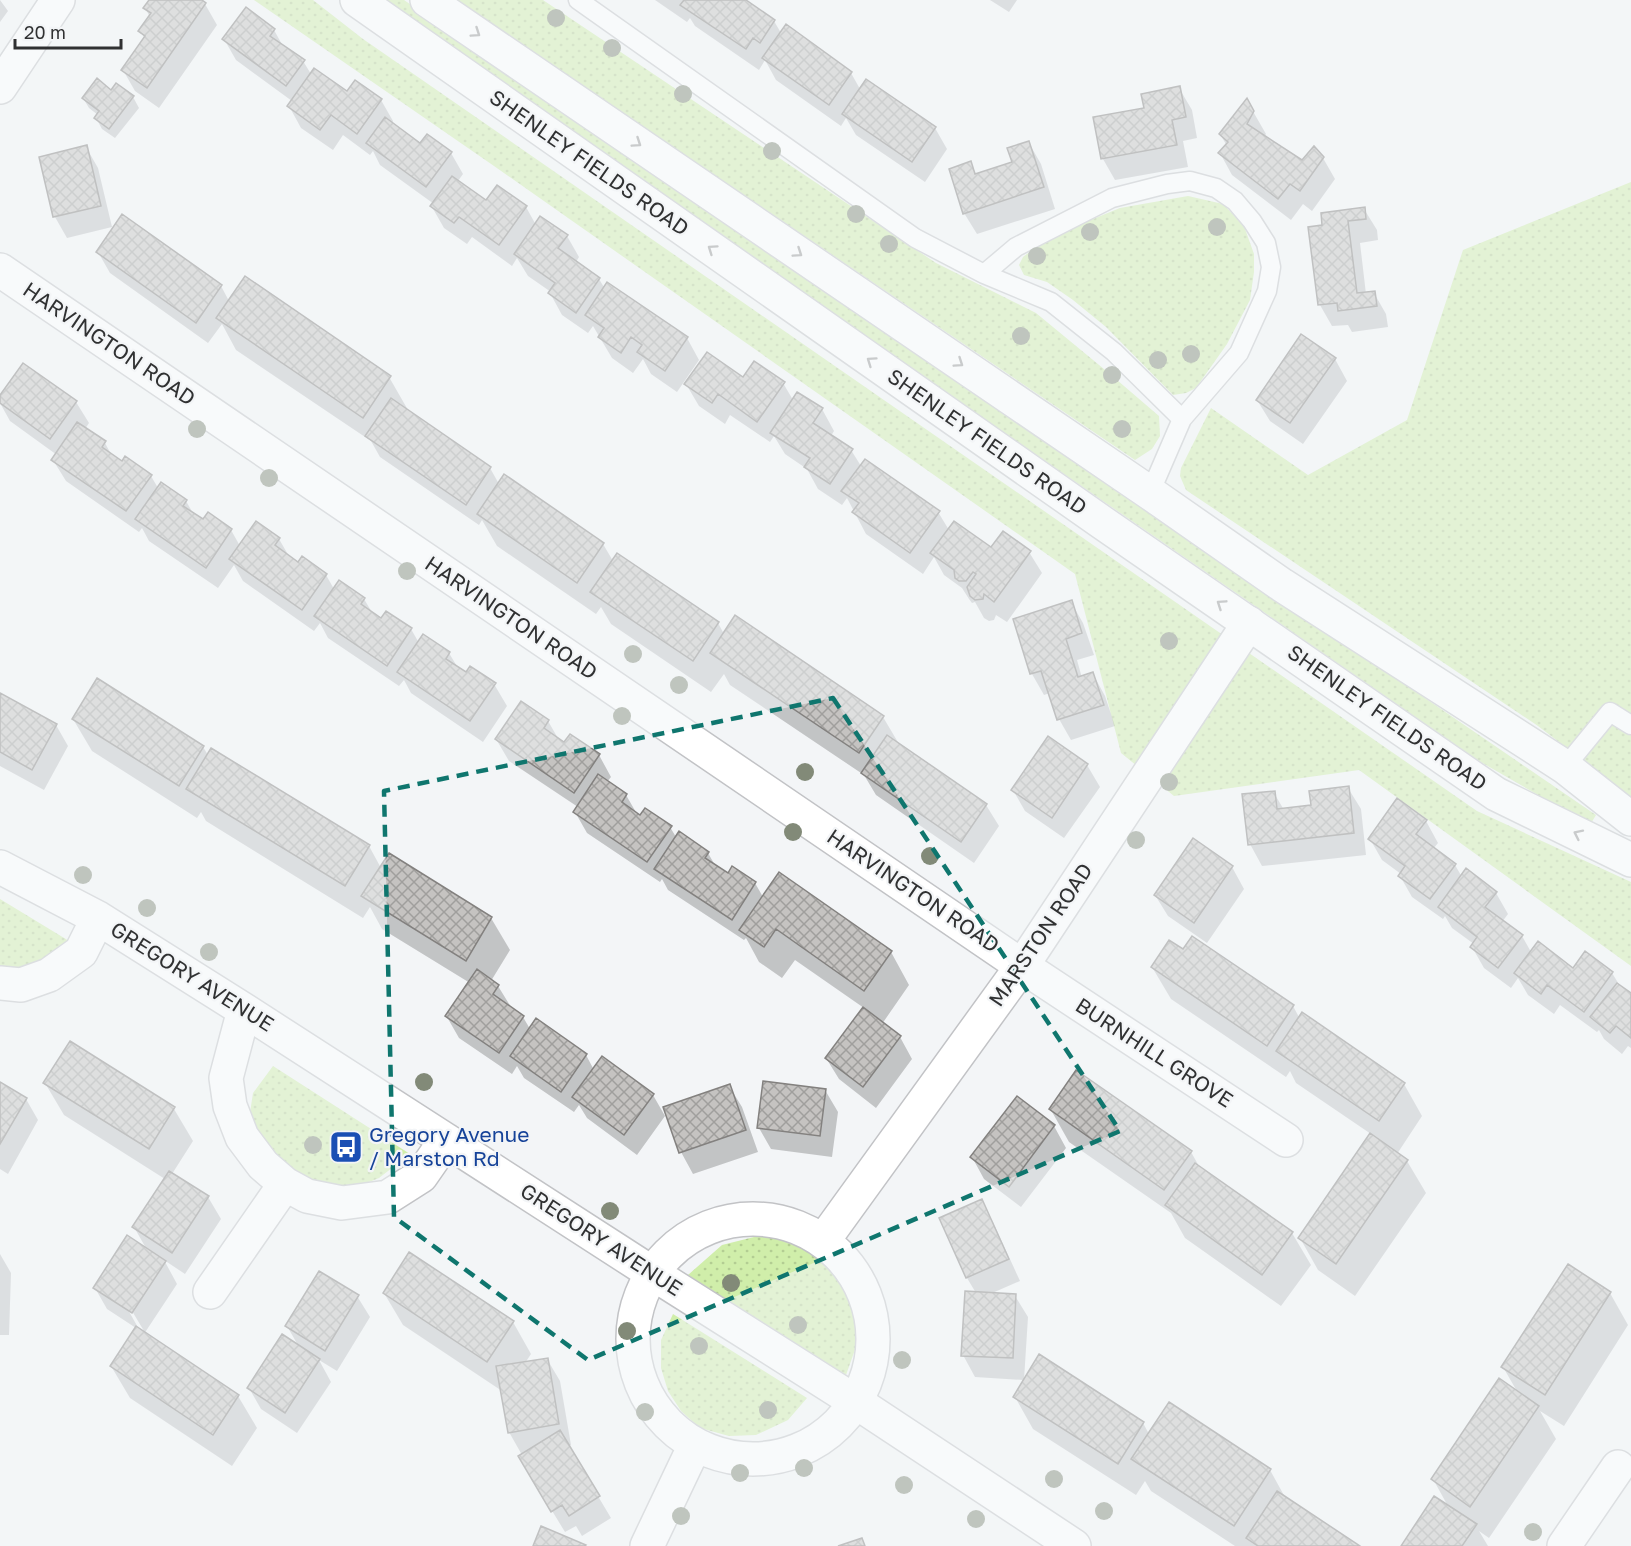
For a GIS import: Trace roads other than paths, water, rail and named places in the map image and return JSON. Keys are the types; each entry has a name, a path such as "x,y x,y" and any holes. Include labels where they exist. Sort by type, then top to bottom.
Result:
{"street":[{"path":"0,87 58,0"},
{"name":"SHENLEY FIELDS ROAD","path":"357,0 1083,510 1496,794 1631,860"},
{"name":"SHENLEY FIELDS ROAD","path":"427,0 1282,585 1565,766 1631,819"},
{"name":"HARVINGTON ROAD","path":"0,270 1022,966"},
{"name":"MARSTON ROAD","path":"823,1241 1022,966 1249,623"},
{"name":"GREGORY AVENUE","path":"0,867 98,918 244,1010 856,1402 1074,1546"},
{"path":"0,983 21,985 49,975 81,952 98,918"},
{"name":"BURNHILL GROVE","path":"1022,966 1286,1140"},
{"path":"244,1010 226,1078 230,1106 242,1137 262,1165 285,1184 307,1196 342,1203 388,1197 421,1176 446,1140"},
{"path":"210,1292 285,1184"},
{"path":"750,1218 788,1224 823,1241 849,1266 866,1298 872,1324 870,1369 856,1402 832,1431 802,1450 766,1459 730,1458 695,1445 672,1429 653,1407 640,1382 633,1355 633,1326 639,1299 652,1273 678,1245 711,1226 750,1218"},
{"path":"647,1546 695,1445"},
{"path":"1564,1546 1618,1467"}],"lane":[{"path":"578,0 915,238 984,274 1051,302 1114,352 1182,419"},
{"path":"984,274 1016,247 1112,198 1167,184 1190,181 1216,189 1235,201 1252,221 1266,243 1271,267 1267,291 1239,353 1182,419 1150,493"},
{"path":"1565,766 1610,712 1631,725"}],"place":[{"name":"Gregory Avenue / Marston Rd","path":"346,1147"}]}
